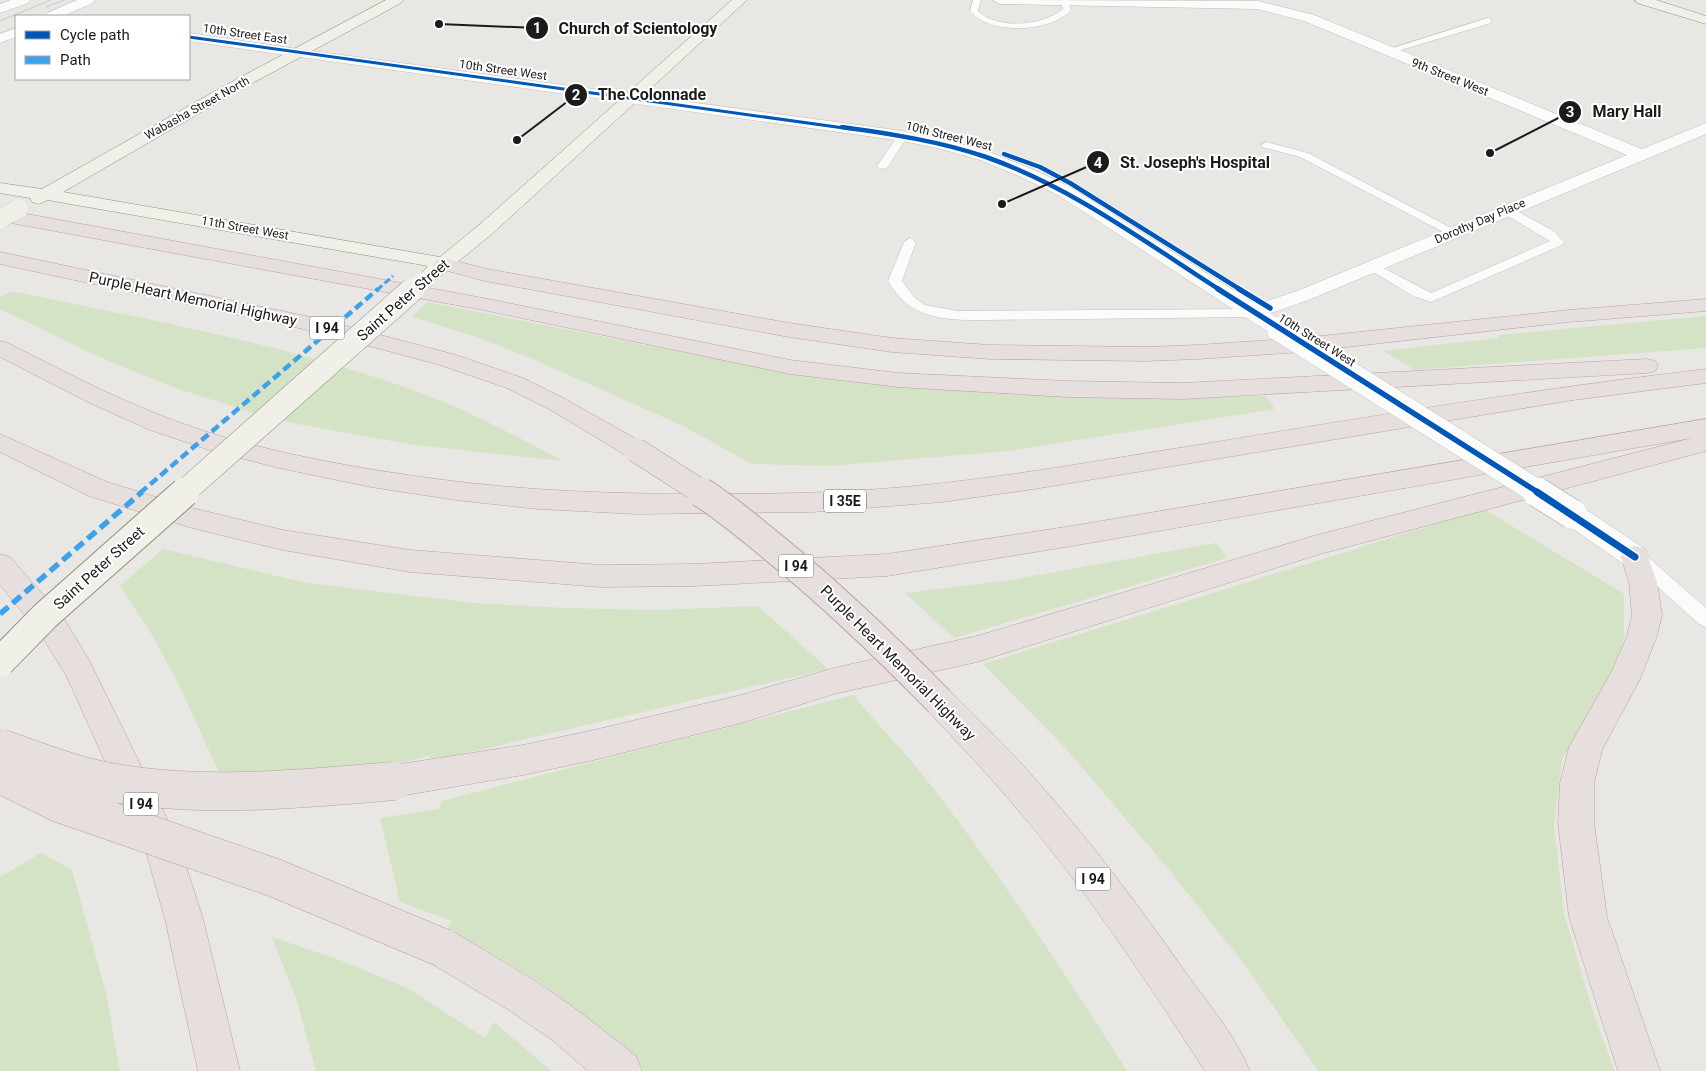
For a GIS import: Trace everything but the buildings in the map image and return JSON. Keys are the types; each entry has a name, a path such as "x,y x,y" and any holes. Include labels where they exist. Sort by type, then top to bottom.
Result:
{"highway":[{"path":"9,212 483,304 782,365 898,380 1076,389 1182,391 1706,364"},
{"name":"Purple Heart Memorial Highway","path":"0,258 320,326 448,360 514,383 549,400 636,450 724,507 818,584 897,658 1025,792 1071,848 1186,1007 1229,1071"},
{"path":"444,264 485,275 769,327 892,345 990,352 1145,354 1198,352 1302,345 1569,316 1706,305"},
{"name":"I 35E","path":"0,348 104,402 161,425 225,445 290,462 369,478 449,490 535,499 620,504 801,503 887,498 952,491 1034,480 1573,392 1706,376"},
{"path":"0,442 98,489 192,518 283,540 410,561 601,576 695,575 887,565 1072,536 1706,427"},
{"path":"0,748 56,769 123,784 190,790 332,787 394,781 523,760 594,746 741,709 834,681 977,649 1317,545 1706,443"},
{"path":"1636,557 1643,582 1647,616 1642,636 1624,679 1586,747 1577,783 1576,823 1588,917 1639,1071"},
{"name":"I 94","path":"0,565 52,626 78,669 103,718 165,853 184,919 219,1071"},
{"path":"0,774 59,803 275,878 443,948 523,996 566,1026 621,1071"}],"main road":[{"name":"Wabasha Street North","path":"0,219 9,212 45,195 222,94 396,0"},
{"name":"Saint Peter Street","path":"0,662 45,616 421,282 486,229 632,100 740,0"},
{"path":"1642,0 1706,20"},
{"name":"11th Street West","path":"0,188 407,256 444,264"}],"street":[{"path":"0,9 23,0"},
{"path":"54,15 88,0"},
{"name":"9th Street West","path":"1000,0 1257,3 1309,18 1640,154"},
{"path":"0,39 15,32"},
{"name":"10th Street East","path":"190,37 298,53"},
{"name":"10th Street West","path":"298,53 903,136 990,157 1028,172 1064,191 1279,330 1572,514 1636,557"},
{"name":"Dorothy Day Place","path":"1254,313 1304,295 1706,128"}],"lane":[{"path":"977,0 974,11 980,17 992,23 1011,26 1059,17 1067,10 1065,2"},
{"path":"1388,51 1488,21"},
{"path":"883,166 903,136"},
{"path":"1266,145 1304,155 1453,232"},
{"path":"1372,266 1418,293 1431,298 1558,242 1550,234 1507,210"},
{"path":"910,242 895,280 899,292 915,304 931,312 956,316 1254,313"},
{"path":"1636,557 1706,619"}],"green space":[{"path":"12,291 176,325 339,366 444,402 563,461 414,445 297,424 251,412 178,389 136,372 93,354 0,309 0,297"},
{"path":"427,302 732,362 844,381 1014,395 1132,398 1265,396 1275,409 1008,451 828,466 752,464 683,426 533,359 477,337 412,317"},
{"path":"1706,316 1706,348 1415,370 1383,351 1499,338 1498,335"},
{"path":"1484,509 1624,594 1624,638 1616,673 1584,721 1562,760 1554,825 1564,914 1596,1021 1615,1071 1318,1071 1244,964 1170,871 1068,751 983,664"},
{"path":"1216,543 1227,558 954,638 905,593 1011,580"},
{"path":"163,549 307,583 474,603 565,608 658,610 758,606 828,669 432,761 429,756 392,765 221,777 180,687 152,635 120,586"},
{"path":"853,695 921,773 982,854 1056,961 1127,1071 645,1071 612,1037 538,981 447,928 452,921 400,902 380,818 439,809 441,801"},
{"path":"41,853 72,870 106,993 120,1071 0,1071 0,877"},
{"path":"272,937 340,960 409,989 485,1038 494,1022 551,1071 316,1071 296,998"}],"tram line":[{"path":"0,21 51,0"},
{"path":"46,7 64,0"}],"marked path":[{"path":"0,614 393,276"}],"cycle path":[{"path":"190,37 903,136 966,150 1006,164 1064,191 1572,514 1635,557"},
{"path":"1004,154 1040,167 1070,183 1270,308"}],"place":[{"name":"Church of Scientology","path":"439,24"},
{"name":"The Colonnade","path":"517,140"},
{"name":"Mary Hall","path":"1490,153"},
{"name":"St. Joseph's Hospital","path":"1002,204"}]}
